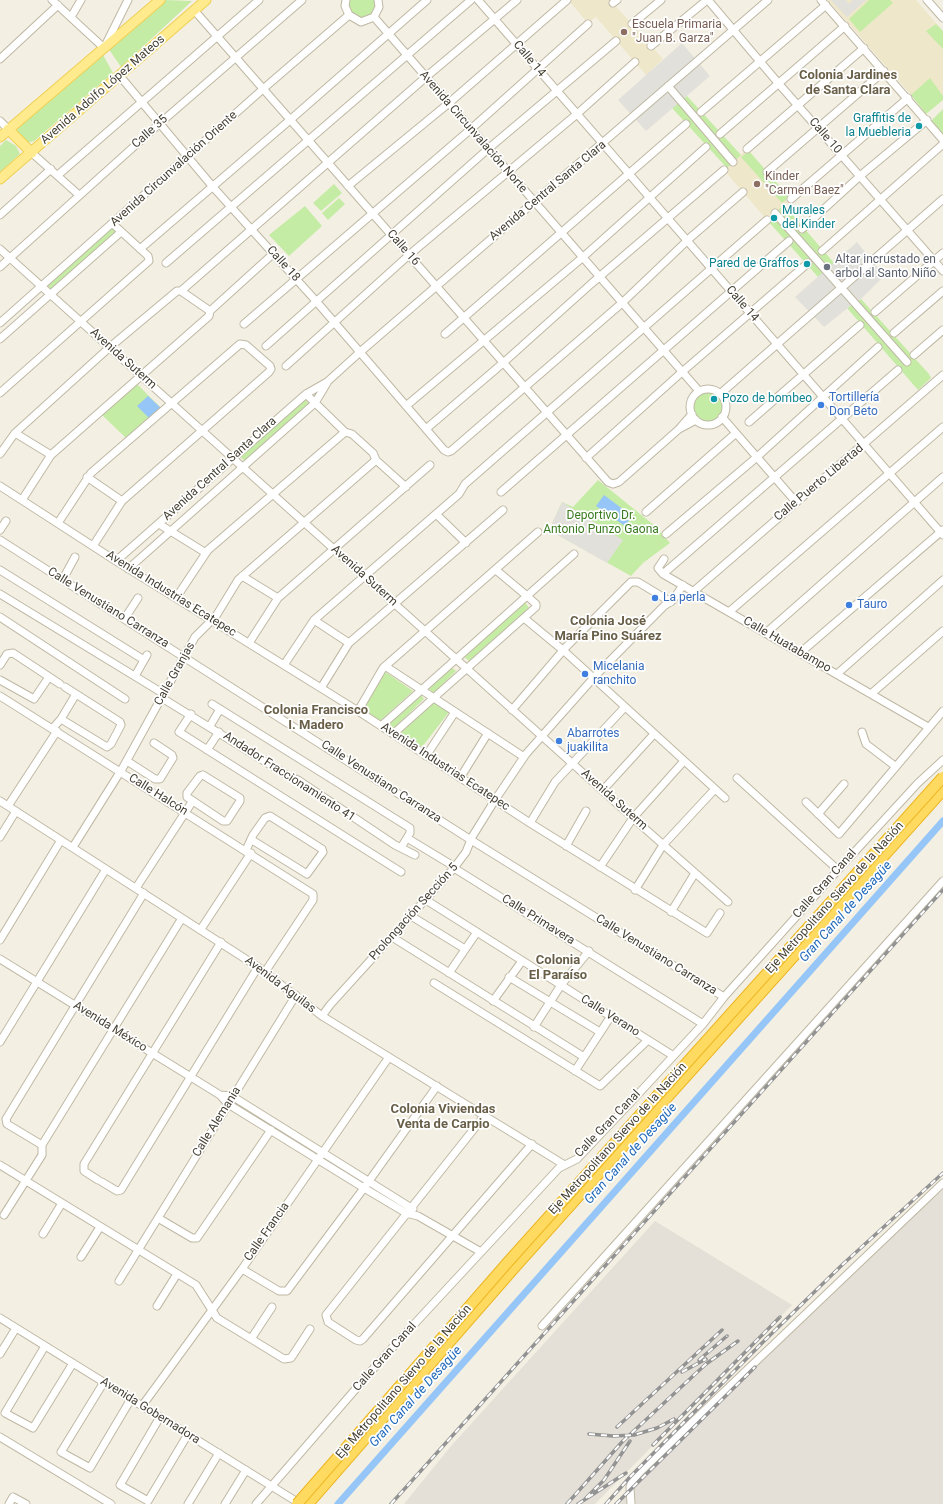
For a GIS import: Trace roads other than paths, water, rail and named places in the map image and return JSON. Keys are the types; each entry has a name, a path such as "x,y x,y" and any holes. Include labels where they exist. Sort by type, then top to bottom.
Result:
{"highway":[{"name":"Eje Metropolitano Siervo de la Nación","path":"297,1503 508,1262 943,777"},
{"name":"Eje Metropolitano Siervo de la Nación","path":"308,1504 515,1267 943,790"}],"main road":[{"path":"0,137 160,0"},
{"name":"Avenida Adolfo López Mateos","path":"0,179 32,153 206,0"},
{"path":"8,129 32,153"}],"street":[{"path":"71,17 81,0"},
{"path":"0,59 55,2 104,48 128,0"},
{"path":"58,175 259,0"},
{"name":"Calle 35","path":"0,267 159,124 302,0"},
{"path":"346,0 345,6 349,15 361,22 374,17 379,7 378,0"},
{"path":"140,249 427,0"},
{"path":"166,264 309,142 406,55 471,0"},
{"name":"Calle 14","path":"478,0 602,145 688,241 914,502 942,532"},
{"path":"0,454 14,433 110,348 177,291 181,290 494,18 517,0"},
{"path":"348,186 448,103 567,0"},
{"path":"632,24 660,0"},
{"path":"651,46 708,0"},
{"name":"Calle 10","path":"708,0 818,129 943,271"},
{"name":"Avenida Central Santa Clara","path":"116,561 306,394 328,382 436,286 602,145 768,0"},
{"path":"927,0 943,18"},
{"path":"701,112 761,62 823,3 845,26 943,140"},
{"name":"Calle 16","path":"194,10 484,340 603,478 614,484 619,482 694,417"},
{"name":"Avenida Circunvalación Oriente","path":"0,323 263,89 349,15"},
{"name":"Avenida Circunvalación Norte","path":"374,17 598,277 699,391"},
{"path":"244,324 295,278 373,214 471,129 588,24"},
{"path":"720,134 845,26"},
{"path":"266,346 488,149 616,41"},
{"path":"747,149 864,48"},
{"path":"286,366 409,255 577,114 635,62"},
{"path":"767,172 884,71"},
{"name":"Calle 18","path":"119,75 187,158 335,322 359,353 444,450 448,452 451,451 524,387"},
{"path":"668,86 733,162"},
{"path":"791,198 908,98"},
{"path":"802,229 860,176 927,120"},
{"path":"0,121 8,129"},
{"path":"446,334 686,124"},
{"path":"822,251 943,144"},
{"path":"406,406 582,258 706,147"},
{"path":"32,153 80,195"},
{"path":"0,215 51,169"},
{"path":"426,429 503,363 598,277 724,170"},
{"path":"524,387 622,303 743,192"},
{"path":"720,394 943,199"},
{"path":"775,213 907,362"},
{"path":"284,665 314,620 459,494 465,484 766,220"},
{"path":"0,393 148,263 149,260 140,249 113,224"},
{"name":"Avenida Circunvalación Oriente","path":"0,339 121,232"},
{"path":"501,492 789,241"},
{"name":"Avenida Suterm","path":"0,249 455,659 728,902"},
{"path":"22,500 51,455 209,316 210,311 274,253"},
{"path":"875,312 943,253"},
{"path":"586,458 682,372 808,263"},
{"path":"181,290 210,311"},
{"path":"894,333 943,291"},
{"path":"749,422 860,325"},
{"path":"914,355 943,330"},
{"path":"58,523 87,477 173,404 240,344 246,345 270,366 270,370 122,501 92,546"},
{"path":"666,534 757,457 878,347"},
{"path":"664,559 658,568 663,574 776,478 898,370"},
{"name":"Calle Puerto Libertad","path":"694,591 943,375"},
{"name":"Avenida Central Santa Clara","path":"128,568 315,403 328,382"},
{"path":"709,389 720,394 726,405 722,417 712,424 700,423 694,417 691,402 699,391 709,389"},
{"path":"306,394 345,432 352,434 373,453 376,460 406,487"},
{"path":"722,417 796,502"},
{"path":"729,612 943,427"},
{"path":"176,598 206,553 345,432"},
{"path":"14,433 51,455"},
{"path":"646,512 736,433"},
{"name":"Calle Granjas","path":"73,848 127,761 195,637 212,621 242,576 376,460"},
{"path":"249,643 278,598 430,465"},
{"path":"87,477 122,501"},
{"path":"766,633 943,477"},
{"name":"Avenida Industrias Ecatepec","path":"0,486 92,546 358,711 530,823 671,912 707,933 720,913"},
{"path":"321,688 348,644 503,510"},
{"path":"436,514 466,543"},
{"path":"0,530 6,521"},
{"path":"159,524 206,553"},
{"path":"358,711 385,666 538,532"},
{"path":"800,653 942,532"},
{"name":"Calle Venustiano Carranza","path":"0,540 125,618 471,840 724,997"},
{"path":"381,726 574,554"},
{"path":"63,579 75,557"},
{"path":"0,570 146,658 135,676"},
{"path":"393,734 536,606 527,596 496,570"},
{"name":"Calle Huatabampo","path":"663,574 928,727"},
{"path":"242,576 278,598"},
{"path":"837,674 943,580"},
{"path":"512,710 564,651 631,582 635,581 671,602"},
{"name":"Prolongación Sección 5","path":"322,1016 330,1005 412,916 466,852 471,840 495,800 524,757 594,678 664,606 671,602 683,585"},
{"name":"Andador Fraccionamiento 41","path":"0,594 135,676 219,732 290,777 298,780 395,844 402,846 415,855"},
{"path":"125,618 138,598"},
{"path":"0,617 125,698"},
{"path":"524,618 564,651 624,708 725,798"},
{"path":"314,620 348,644"},
{"path":"871,694 943,631"},
{"path":"0,665 8,653 13,653 49,678 120,722 121,726 111,744 105,746 61,719"},
{"path":"385,666 524,757"},
{"path":"0,680 34,699 49,678"},
{"path":"8,806 76,694"},
{"name":"Calle Halcón","path":"0,696 312,893 314,896 313,900 265,972"},
{"path":"212,704 410,828 411,831 402,846"},
{"path":"530,823 555,782 624,708"},
{"path":"210,726 220,709"},
{"path":"806,802 839,834 943,710"},
{"path":"426,756 455,712"},
{"path":"191,714 180,732 402,872"},
{"path":"207,750 219,732"},
{"path":"862,732 866,744 895,766"},
{"path":"460,778 488,733"},
{"path":"603,790 654,734"},
{"path":"127,761 155,779 160,779 173,758 172,755 154,743"},
{"name":"Calle Gran Canal","path":"256,1504 380,1361 563,1164 576,1159 703,1024 724,997 838,870 918,783 943,760"},
{"path":"600,867 633,818 684,761"},
{"path":"202,775 240,799 228,820 224,822 192,802 187,797 187,793 202,775"},
{"path":"737,778 838,870"},
{"path":"818,814 844,784"},
{"path":"636,890 663,845 715,789"},
{"name":"Avenida Águilas","path":"0,801 221,942 265,972 322,1016 563,1164"},
{"path":"136,888 192,802"},
{"path":"0,837 16,811"},
{"path":"566,846 586,811"},
{"path":"200,929 248,852 253,835 265,818 270,816 322,849 323,852 307,874 252,840"},
{"path":"407,838 454,867"},
{"path":"0,940 61,840"},
{"name":"Calle Primavera","path":"454,867 703,1024"},
{"path":"0,1042 106,869"},
{"path":"671,912 695,873"},
{"path":"542,1326 943,881"},
{"path":"42,1145 5,1122 144,893"},
{"name":"Calle Verano","path":"426,900 672,1056"},
{"path":"412,916 465,949"},
{"path":"4,1215 24,1181 42,1155 42,1145 182,918"},
{"path":"449,973 477,932"},
{"path":"392,937 584,1058"},
{"path":"221,942 84,1164 83,1168 100,1181 119,1191 258,967"},
{"path":"534,1027 561,985 589,951"},
{"name":"Avenida México","path":"0,959 220,1095 228,1104 406,1214 418,1216 481,1252"},
{"path":"493,1001 522,961"},
{"path":"509,977 600,1032"},
{"path":"434,983 600,1086 648,1040"},
{"name":"Calle Alemania","path":"119,1281 232,1096 296,995"},
{"path":"575,1071 611,1016"},
{"name":"Calle Francia","path":"142,1406 242,1269 389,1057"},
{"path":"242,1269 279,1291 287,1291 364,1188 437,1086"},
{"name":"Avenida México","path":"220,1095 232,1096 411,1207 418,1216"},
{"path":"485,1115 326,1315 328,1322 360,1341 532,1144"},
{"path":"158,1218 192,1238 197,1238 271,1130"},
{"path":"0,1165 198,1286 217,1318 288,1360 291,1358 310,1329"},
{"path":"632,1504 630,1487 632,1481 641,1471 943,1183"},
{"path":"43,1234 62,1203"},
{"path":"81,1257 100,1227"},
{"path":"157,1306 177,1274"},
{"path":"251,1339 272,1307"},
{"name":"Avenida Gobernadora","path":"0,1318 273,1486 297,1503"},
{"path":"0,1354 16,1328"},
{"path":"44,1346 5,1413 33,1428 73,1363"},
{"path":"104,1382 61,1452 90,1468 131,1399"},
{"path":"160,1416 120,1485 148,1501 188,1434"},
{"path":"0,1437 111,1504"},
{"path":"188,1504 219,1453"},
{"path":"225,1504 246,1470"},
{"path":"9,1504 13,1497 26,1504"}],"water":[{"path":"148,396 161,408 149,418 137,406"},
{"path":"604,495 632,516 625,526 596,506"}],"waterway":[{"name":"Gran Canal de Desagüe","path":"338,1504 943,821"}],"railway":[{"path":"391,1504 943,890"},
{"path":"606,1504 630,1477 762,1343 842,1265 943,1173"},
{"path":"653,1445 780,1317"},
{"path":"617,1427 722,1330"},
{"path":"699,1360 727,1336"},
{"path":"567,1504 622,1442 706,1364 738,1341"},
{"path":"682,1372 706,1359"},
{"path":"616,1504 755,1367"},
{"path":"589,1434 613,1436 634,1435 657,1428 674,1419"},
{"path":"586,1498 604,1480 630,1441"},
{"path":"578,1504 626,1473"}],"place":[{"name":"Escuela Primaria \"Juan B. Garza\"","path":"624,32"},
{"name":"Graffitis de la Muebleria","path":"919,126"},
{"name":"Kinder \"Carmen Baez\"","path":"757,184"},
{"name":"Murales del Kinder","path":"774,218"},
{"name":"Pared de Graffos","path":"807,264"},
{"name":"Altar incrustado en arbol al Santo Niño","path":"827,267"},
{"name":"Pozo de bombeo","path":"714,399"},
{"name":"Tortillería Don Beto","path":"821,405"},
{"name":"La perla","path":"655,598"},
{"name":"Tauro","path":"849,605"},
{"name":"Micelania ranchito","path":"585,674"},
{"name":"Abarrotes juakilita","path":"559,741"}],"district":[{"name":"Colonia Jardines de Santa Clara","path":"848,84"},
{"name":"Colonia José María Pino Suárez","path":"608,630"},
{"name":"Colonia Francisco I. Madero","path":"316,718"},
{"name":"Colonia El Paraíso","path":"558,968"},
{"name":"Colonia Viviendas Venta de Carpio","path":"443,1118"}],"park label":[{"name":"Deportivo Dr. Antonio Punzo Gaona","path":"601,523"}]}
